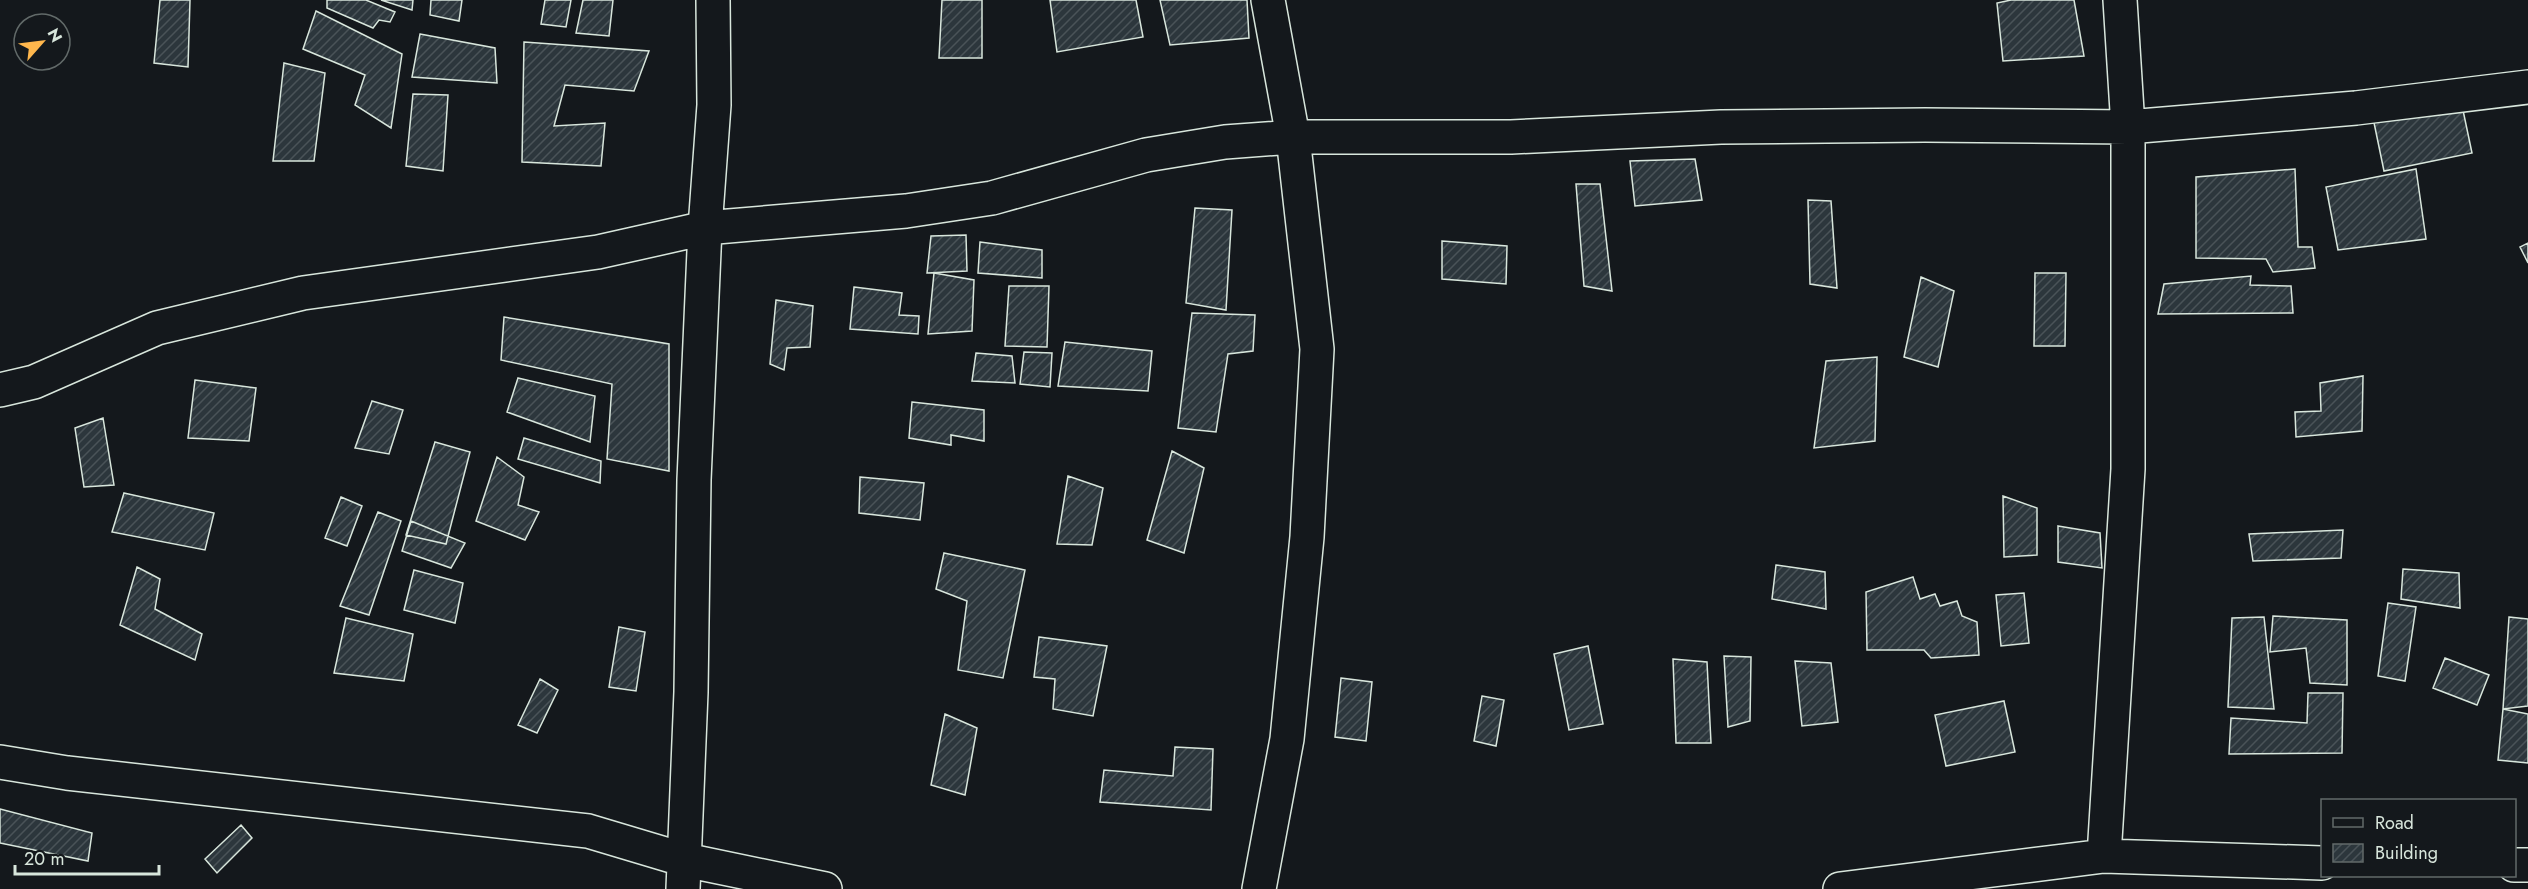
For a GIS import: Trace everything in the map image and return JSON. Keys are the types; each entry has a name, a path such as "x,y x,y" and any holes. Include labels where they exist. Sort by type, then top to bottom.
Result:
{"street":[{"path":"684,875 694,480 705,228 714,105 713,0"},
{"path":"1258,889 1287,739 1307,537 1317,349 1293,137 1268,0"},
{"path":"2104,856 2128,469 2128,128 2120,0"},
{"path":"0,390 34,382 157,328 303,293 598,252 705,228 906,211 992,198 1146,154 1204,145 1293,137 1511,137 1732,126 1925,125 2128,128 2356,108 2528,87"},
{"path":"0,762 67,774 588,831 684,875 825,889"},
{"path":"1840,889 2104,856 2321,862"}],"building":[{"path":"160,0 190,0 188,67 154,63"},
{"path":"327,0 366,0 395,12 390,22 379,20 373,28 327,8"},
{"path":"381,0 413,0 412,10"},
{"path":"431,0 462,0 459,21 430,15"},
{"path":"545,0 571,0 566,27 541,24"},
{"path":"583,0 613,0 609,36 576,33"},
{"path":"942,0 982,0 982,58 939,58"},
{"path":"1050,0 1136,0 1143,37 1057,52"},
{"path":"1160,0 1247,0 1249,38 1170,45"},
{"path":"2011,0 2074,0 2084,56 2003,61 1997,3"},
{"path":"316,11 402,54 391,128 355,105 365,75 303,49"},
{"path":"420,34 495,48 497,83 412,77"},
{"path":"524,42 649,51 634,91 565,85 554,126 605,123 601,166 522,162"},
{"path":"284,63 325,73 314,161 273,161"},
{"path":"413,94 448,95 443,171 406,166"},
{"path":"2460,96 2472,153 2384,171 2372,113"},
{"path":"1695,159 1702,200 1635,206 1630,161"},
{"path":"2295,169 2298,247 2312,247 2315,268 2273,272 2266,259 2196,258 2196,177"},
{"path":"2416,169 2426,239 2338,250 2326,187"},
{"path":"1576,184 1600,184 1612,291 1584,286"},
{"path":"1808,200 1831,201 1837,288 1810,284"},
{"path":"1195,208 1232,210 1226,310 1186,303"},
{"path":"966,235 967,271 927,273 931,236"},
{"path":"1442,241 1507,246 1506,284 1442,279"},
{"path":"980,242 1042,250 1042,278 978,273"},
{"path":"2528,243 2528,263 2520,247"},
{"path":"934,273 974,280 972,331 928,334"},
{"path":"2035,273 2066,273 2065,346 2034,346"},
{"path":"2251,276 2250,285 2291,286 2293,313 2158,314 2164,284"},
{"path":"1921,277 1954,291 1938,367 1904,357"},
{"path":"1009,286 1049,286 1047,347 1005,346"},
{"path":"854,287 902,293 899,315 919,316 918,334 850,329"},
{"path":"776,300 813,306 810,347 787,348 784,370 770,364"},
{"path":"1192,313 1255,315 1253,351 1228,354 1216,432 1178,428"},
{"path":"504,317 669,344 669,471 607,459 612,384 501,360"},
{"path":"1065,342 1152,351 1148,391 1058,386"},
{"path":"1024,352 1052,353 1050,387 1020,384"},
{"path":"976,353 1012,356 1015,383 972,381"},
{"path":"1877,357 1875,441 1814,448 1826,361"},
{"path":"2363,376 2362,431 2296,437 2295,412 2321,411 2320,383"},
{"path":"518,378 595,396 590,442 507,412"},
{"path":"195,380 256,388 249,441 188,438"},
{"path":"372,401 403,410 389,454 355,448"},
{"path":"912,402 984,410 984,441 951,435 951,445 909,438"},
{"path":"103,418 114,485 84,487 75,428"},
{"path":"524,438 601,461 600,483 518,459"},
{"path":"435,442 470,452 446,544 406,535"},
{"path":"1172,451 1204,468 1184,553 1147,540"},
{"path":"497,457 524,477 518,505 539,512 525,540 476,521"},
{"path":"1068,476 1103,488 1092,545 1057,544"},
{"path":"860,477 924,483 920,520 859,513"},
{"path":"124,493 214,513 205,550 112,532"},
{"path":"2003,496 2037,508 2037,555 2004,557"},
{"path":"341,497 362,506 347,546 325,538"},
{"path":"378,512 401,521 369,615 340,606"},
{"path":"411,521 465,543 451,568 402,551"},
{"path":"2058,526 2100,533 2102,568 2058,562"},
{"path":"2343,530 2341,558 2253,561 2249,534"},
{"path":"944,553 1025,570 1003,678 958,670 967,601 936,589"},
{"path":"1776,565 1825,572 1826,609 1772,599"},
{"path":"137,567 160,579 155,609 202,634 195,660 120,625"},
{"path":"2403,569 2459,573 2460,608 2401,599"},
{"path":"414,570 463,583 455,623 404,610"},
{"path":"1913,577 1920,599 1935,594 1940,606 1957,601 1962,616 1977,622 1979,655 1931,658 1924,650 1867,650 1866,592"},
{"path":"2024,593 2029,643 2001,646 1996,595"},
{"path":"2388,603 2416,607 2405,681 2378,676"},
{"path":"2273,616 2347,620 2347,685 2310,683 2306,648 2270,652"},
{"path":"2264,617 2274,709 2228,707 2232,618"},
{"path":"2509,617 2528,619 2528,706 2503,709"},
{"path":"346,618 413,634 404,681 334,673"},
{"path":"619,627 645,632 636,691 609,687"},
{"path":"1039,637 1107,646 1093,716 1053,709 1055,679 1034,677"},
{"path":"1588,646 1603,724 1569,730 1554,654"},
{"path":"1724,656 1751,657 1750,721 1728,727"},
{"path":"2445,658 2489,675 2477,705 2433,688"},
{"path":"1673,659 1707,662 1711,743 1676,743"},
{"path":"1795,661 1831,663 1838,722 1802,726"},
{"path":"1341,678 1372,682 1366,741 1335,737"},
{"path":"540,679 558,690 537,733 518,725"},
{"path":"2308,693 2343,693 2342,753 2229,754 2231,718 2307,723"},
{"path":"1482,696 1504,700 1496,746 1474,741"},
{"path":"2004,701 2015,752 1946,766 1935,715"},
{"path":"2503,709 2528,714 2528,763 2498,760"},
{"path":"945,714 977,728 965,795 931,785"},
{"path":"1175,747 1213,749 1211,810 1100,802 1104,770 1173,776"},
{"path":"0,809 92,833 88,861 0,843"},
{"path":"241,825 252,838 217,873 205,859"}]}
